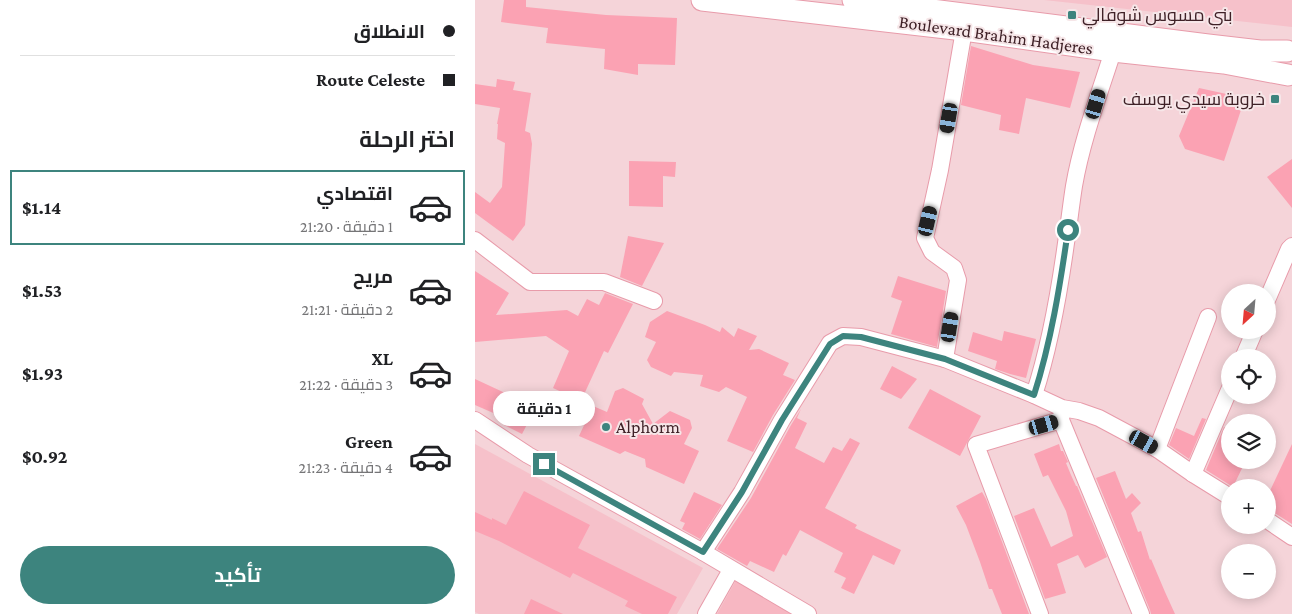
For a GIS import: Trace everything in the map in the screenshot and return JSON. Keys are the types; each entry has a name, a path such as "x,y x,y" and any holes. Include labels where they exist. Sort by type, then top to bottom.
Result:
{"main road":[{"name":"Boulevard Brahim Hadjeres","path":"702,0 964,30 1113,51 1224,63 1290,77"},
{"name":"Boulevard Brahim Hadjeres","path":"853,0 1216,46 1261,50 1290,49"},
{"path":"1290,49 1284,57 1285,70 1290,77"}],"street":[{"path":"945,359 958,280 954,268 932,252 925,238 940,170 964,30"},
{"path":"1034,395 1043,368 1050,336 1066,245 1074,185 1085,140 1113,51"},
{"path":"475,240 530,282 604,282 654,301"},
{"path":"1274,284 1289,248 1292,246"},
{"path":"1157,449 1208,316"},
{"path":"703,552 742,492 782,420 830,344 843,336 861,337 945,359 1034,395 1062,414 1141,614"},
{"path":"1193,474 1223,404"},
{"path":"1041,614 976,445 1062,414 1079,411 1099,418 1157,449 1221,491"},
{"path":"475,420 528,455 703,552 808,614"},
{"path":"1276,526 1292,537"},
{"path":"706,614 731,570"}],"shaded area":[{"path":"1044,0 1292,0 1292,27"},
{"path":"475,444 703,568 677,614 479,614 475,612"},
{"path":"736,580 793,614 717,614"}],"building":[{"path":"504,0 526,0 526,7 606,15 677,18 675,65 638,64 638,75 604,69 605,49 546,43 548,28 501,22"},
{"path":"971,46 1033,65 1080,72 1070,108 1026,98 1019,134 999,130 1001,115 961,105"},
{"path":"497,79 515,82 513,90 531,93 525,131 530,133 532,144 525,225 513,241 475,213 475,192 490,203 502,187 505,143 497,139 500,108 475,104 475,84 496,87"},
{"path":"1199,88 1245,98 1224,161 1185,149 1179,136"},
{"path":"1292,159 1292,208 1267,177"},
{"path":"629,161 676,162 675,177 663,176 663,207 629,206"},
{"path":"628,236 664,243 642,286 620,277"},
{"path":"475,271 509,293 496,315 567,310 578,316 587,299 599,305 605,293 633,304 608,353 604,351 581,401 553,388 569,351 546,336 475,342"},
{"path":"898,276 946,291 937,347 891,334 902,301 891,297"},
{"path":"667,311 720,332 722,327 734,337 738,328 757,336 749,350 759,349 789,363 783,375 795,380 753,452 727,441 747,397 726,387 719,392 700,386 703,375 674,372 671,376 651,367 647,360 656,342 645,337 650,322"},
{"path":"1004,331 1036,339 1026,378 995,369 997,361 968,351 973,332 1002,341"},
{"path":"892,366 917,379 901,399 880,389"},
{"path":"475,379 516,398 515,401 534,411 522,434 504,425 507,419 475,405"},
{"path":"623,388 644,399 642,404 653,424 670,411 690,420 692,428 684,444 699,451 684,484 646,467 645,459 625,451 620,454 579,436 593,406 607,412 615,391"},
{"path":"930,389 981,416 960,456 908,428"},
{"path":"801,409 797,418 807,423 795,448 824,463 833,447 842,451 850,438 860,443 825,508 857,525 855,528 901,550 894,565 873,555 854,594 841,588 846,578 834,572 843,553 800,530 786,556 783,554 774,572 750,561 747,566 717,549 751,498"},
{"path":"1202,418 1206,419 1189,459 1169,445 1176,428 1194,436"},
{"path":"1221,434 1221,469 1242,469 1237,479 1221,479 1206,470"},
{"path":"1059,444 1107,557 1085,568 1078,555 1057,564 1066,593 1045,599 1014,516 1034,508 1051,547 1073,536 1066,511 1048,475 1043,477 1034,454"},
{"path":"1292,444 1292,524 1276,514 1275,479"},
{"path":"1115,471 1126,499 1132,493 1141,503 1131,513 1138,532 1141,531 1150,560 1175,614 1151,614 1096,478"},
{"path":"524,491 590,525 578,548 677,597 668,614 642,614 625,606 628,601 573,573 570,578 499,541 475,531 475,512 506,525"},
{"path":"694,492 722,505 700,539 682,529 685,523 680,521"},
{"path":"982,492 1029,614 1002,614 992,589 989,589 966,525 956,506"},
{"path":"531,599 563,614 524,614"}],"place":[{"name":"بني مسوس شوفالي","path":"1072,15"},
{"name":"خروبة سيدي يوسف","path":"1275,99"},
{"name":"Alphorm","path":"606,427"}],"route":[{"path":"544,464 703,552 742,492 782,420 830,344 843,336 861,337 945,359 1034,395 1043,368 1050,336 1068,230"}]}
